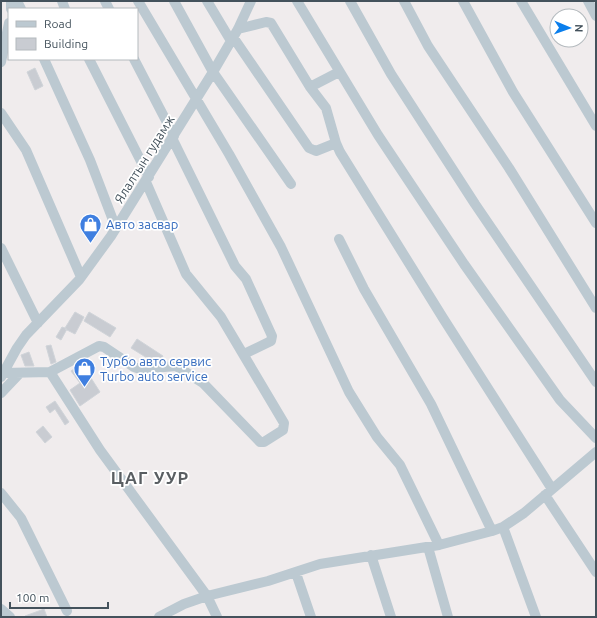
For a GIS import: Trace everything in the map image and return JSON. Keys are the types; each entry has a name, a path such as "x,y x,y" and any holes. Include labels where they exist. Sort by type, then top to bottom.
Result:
{"street":[{"path":"138,1 281,247 349,392 377,437 400,466 439,545"},
{"path":"174,1 213,72 291,184"},
{"path":"207,1 234,36 309,148 316,151 336,143"},
{"name":"Ялалтын гудамж","path":"2,375 17,348 81,276 116,228 213,72 234,36 251,1"},
{"path":"297,1 378,135 464,264 560,400 596,438"},
{"path":"350,1 391,74 474,204 596,382"},
{"path":"404,1 428,46 509,168 596,308"},
{"path":"463,1 513,92 596,223"},
{"path":"520,1 596,126"},
{"path":"588,1 596,16"},
{"path":"234,36 266,22 271,23 310,87 326,108 336,143 549,492 596,572"},
{"path":"1,62 8,28"},
{"path":"44,60 90,160 116,228"},
{"path":"2,375 50,372 99,346 104,347 134,367 140,369 176,366 203,383 256,440 264,442 283,430 284,426 244,354 221,318 186,274 147,179 89,60"},
{"path":"134,60 235,266 246,279 272,336 271,341 244,354"},
{"path":"310,87 339,72"},
{"path":"1,113 26,150 81,276"},
{"path":"339,239 364,289 431,404 492,531"},
{"path":"1,248 38,323"},
{"path":"50,372 100,450 207,596 217,617"},
{"path":"1,393 19,374"},
{"path":"159,617 184,604 207,596 296,573 320,564 439,545 503,527 524,513 596,452"},
{"path":"1,493 21,518 67,611"},
{"path":"503,527 536,617"},
{"path":"428,546 448,617"},
{"path":"371,555 391,617"},
{"path":"296,573 311,617"},
{"path":"1,609 10,617"}],"building":[{"path":"35,68 43,86 35,90 27,72"},
{"path":"75,312 84,317 75,334 67,330 61,340 56,337 62,327 65,328"},
{"path":"89,312 116,328 110,337 84,321"},
{"path":"137,339 163,356 160,361 152,361 131,348"},
{"path":"51,345 56,362 51,364 46,346"},
{"path":"29,352 34,366 25,366 21,355"},
{"name":"Турбо авто сервис Turbo auto service","path":"82,364 100,392 80,406 70,390 80,383 71,371"},
{"path":"55,401 69,422 65,425 55,409 50,413 46,407"},
{"path":"43,426 52,437 45,443 36,432"},
{"path":"44,609 47,617 25,617 25,616"}],"place":[{"name":"Авто засвар","path":"90,244"},
{"name":"Турбо авто сервис Turbo auto service","path":"85,388"}],"district":[{"name":"ЦАГ УУР","path":"150,477"}]}
